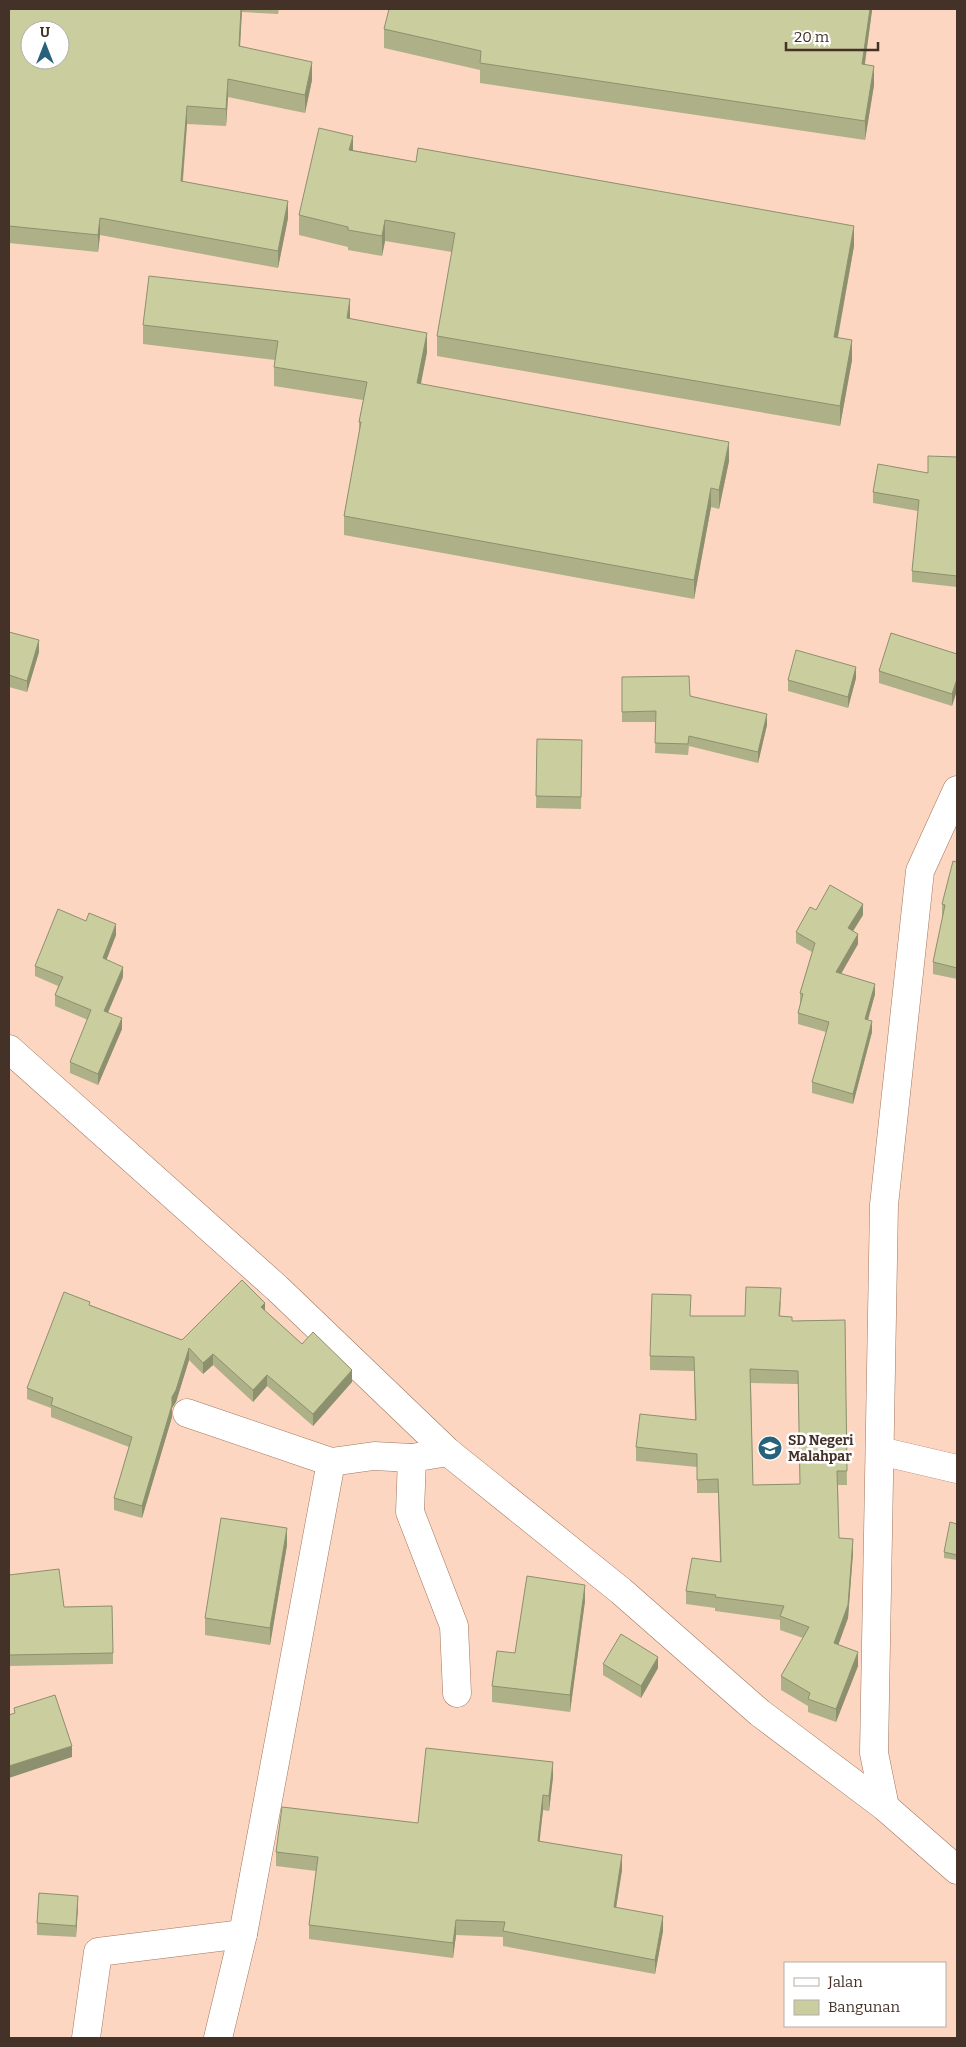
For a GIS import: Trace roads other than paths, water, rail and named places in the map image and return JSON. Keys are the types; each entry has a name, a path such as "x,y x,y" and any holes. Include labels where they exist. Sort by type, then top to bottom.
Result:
{"street":[{"path":"885,1807 874,1753 884,1205 920,872 957,790"},
{"path":"9,1049 277,1288 448,1452 620,1591 760,1713 885,1807 957,1870"},
{"path":"187,1413 331,1462 374,1456 412,1458 448,1452"},
{"path":"880,1451 957,1469"},
{"path":"412,1458 410,1512 454,1626 458,1693"},
{"path":"218,2038 243,1934 331,1462"},
{"path":"86,2038 98,1952 243,1934"}],"place":[{"name":"SD Negeri Malahpar","path":"770,1448"}]}
